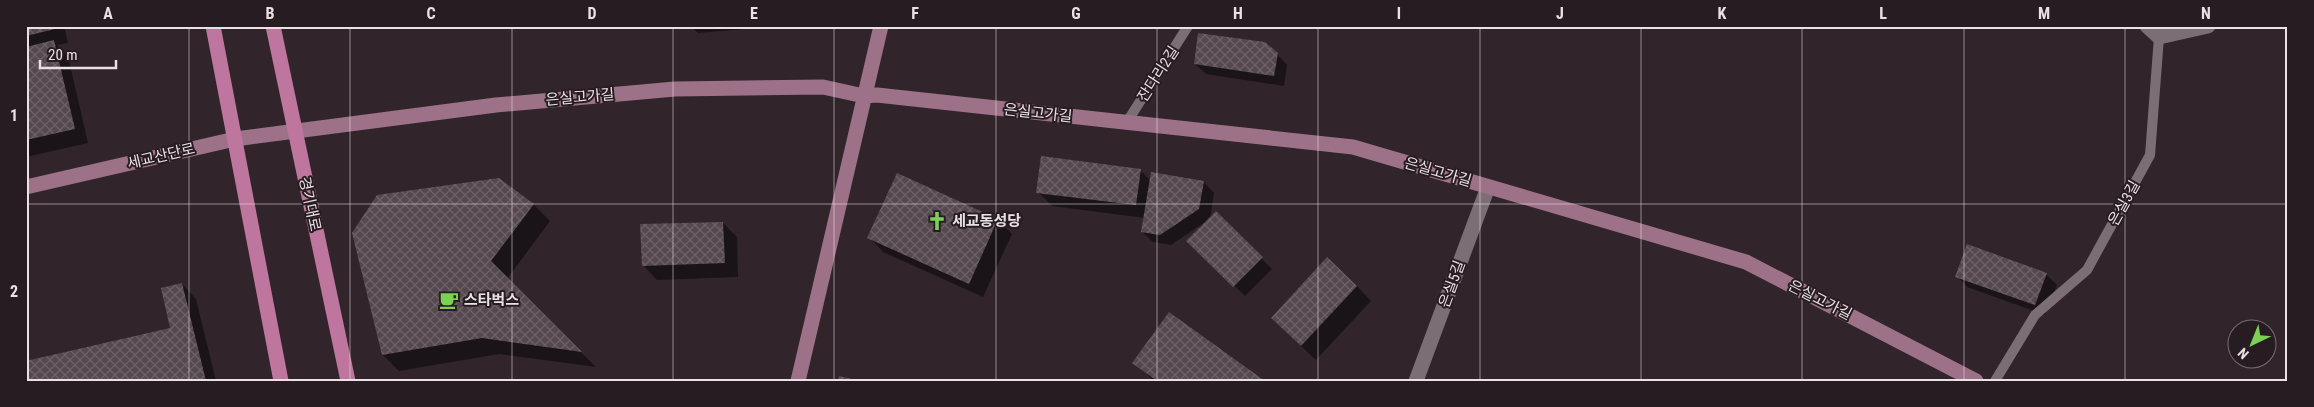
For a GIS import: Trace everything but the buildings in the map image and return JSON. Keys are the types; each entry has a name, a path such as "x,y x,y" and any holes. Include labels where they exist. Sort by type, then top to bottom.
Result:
{"main road":[{"path":"213,26 281,381"},
{"name":"경기대로","path":"273,26 348,381"}],"street":[{"path":"798,381 881,26"},
{"path":"2147,26 2159,37 2208,26"},
{"name":"은실고가길","path":"296,130 496,105 675,88 823,87 864,96 878,95 1353,147 1746,262 1976,381"},
{"name":"세교산단로","path":"26,188 235,139 271,136 296,130"},
{"name":"은실5길","path":"1416,381 1488,187"}],"lane":[{"name":"잔다리2길","path":"1127,122 1188,26"},
{"name":"은실3길","path":"1995,381 2035,315 2087,270 2150,155 2159,37"}],"place":[{"name":"세교동성당","path":"937,221"},
{"name":"스타벅스","path":"449,300"}]}
